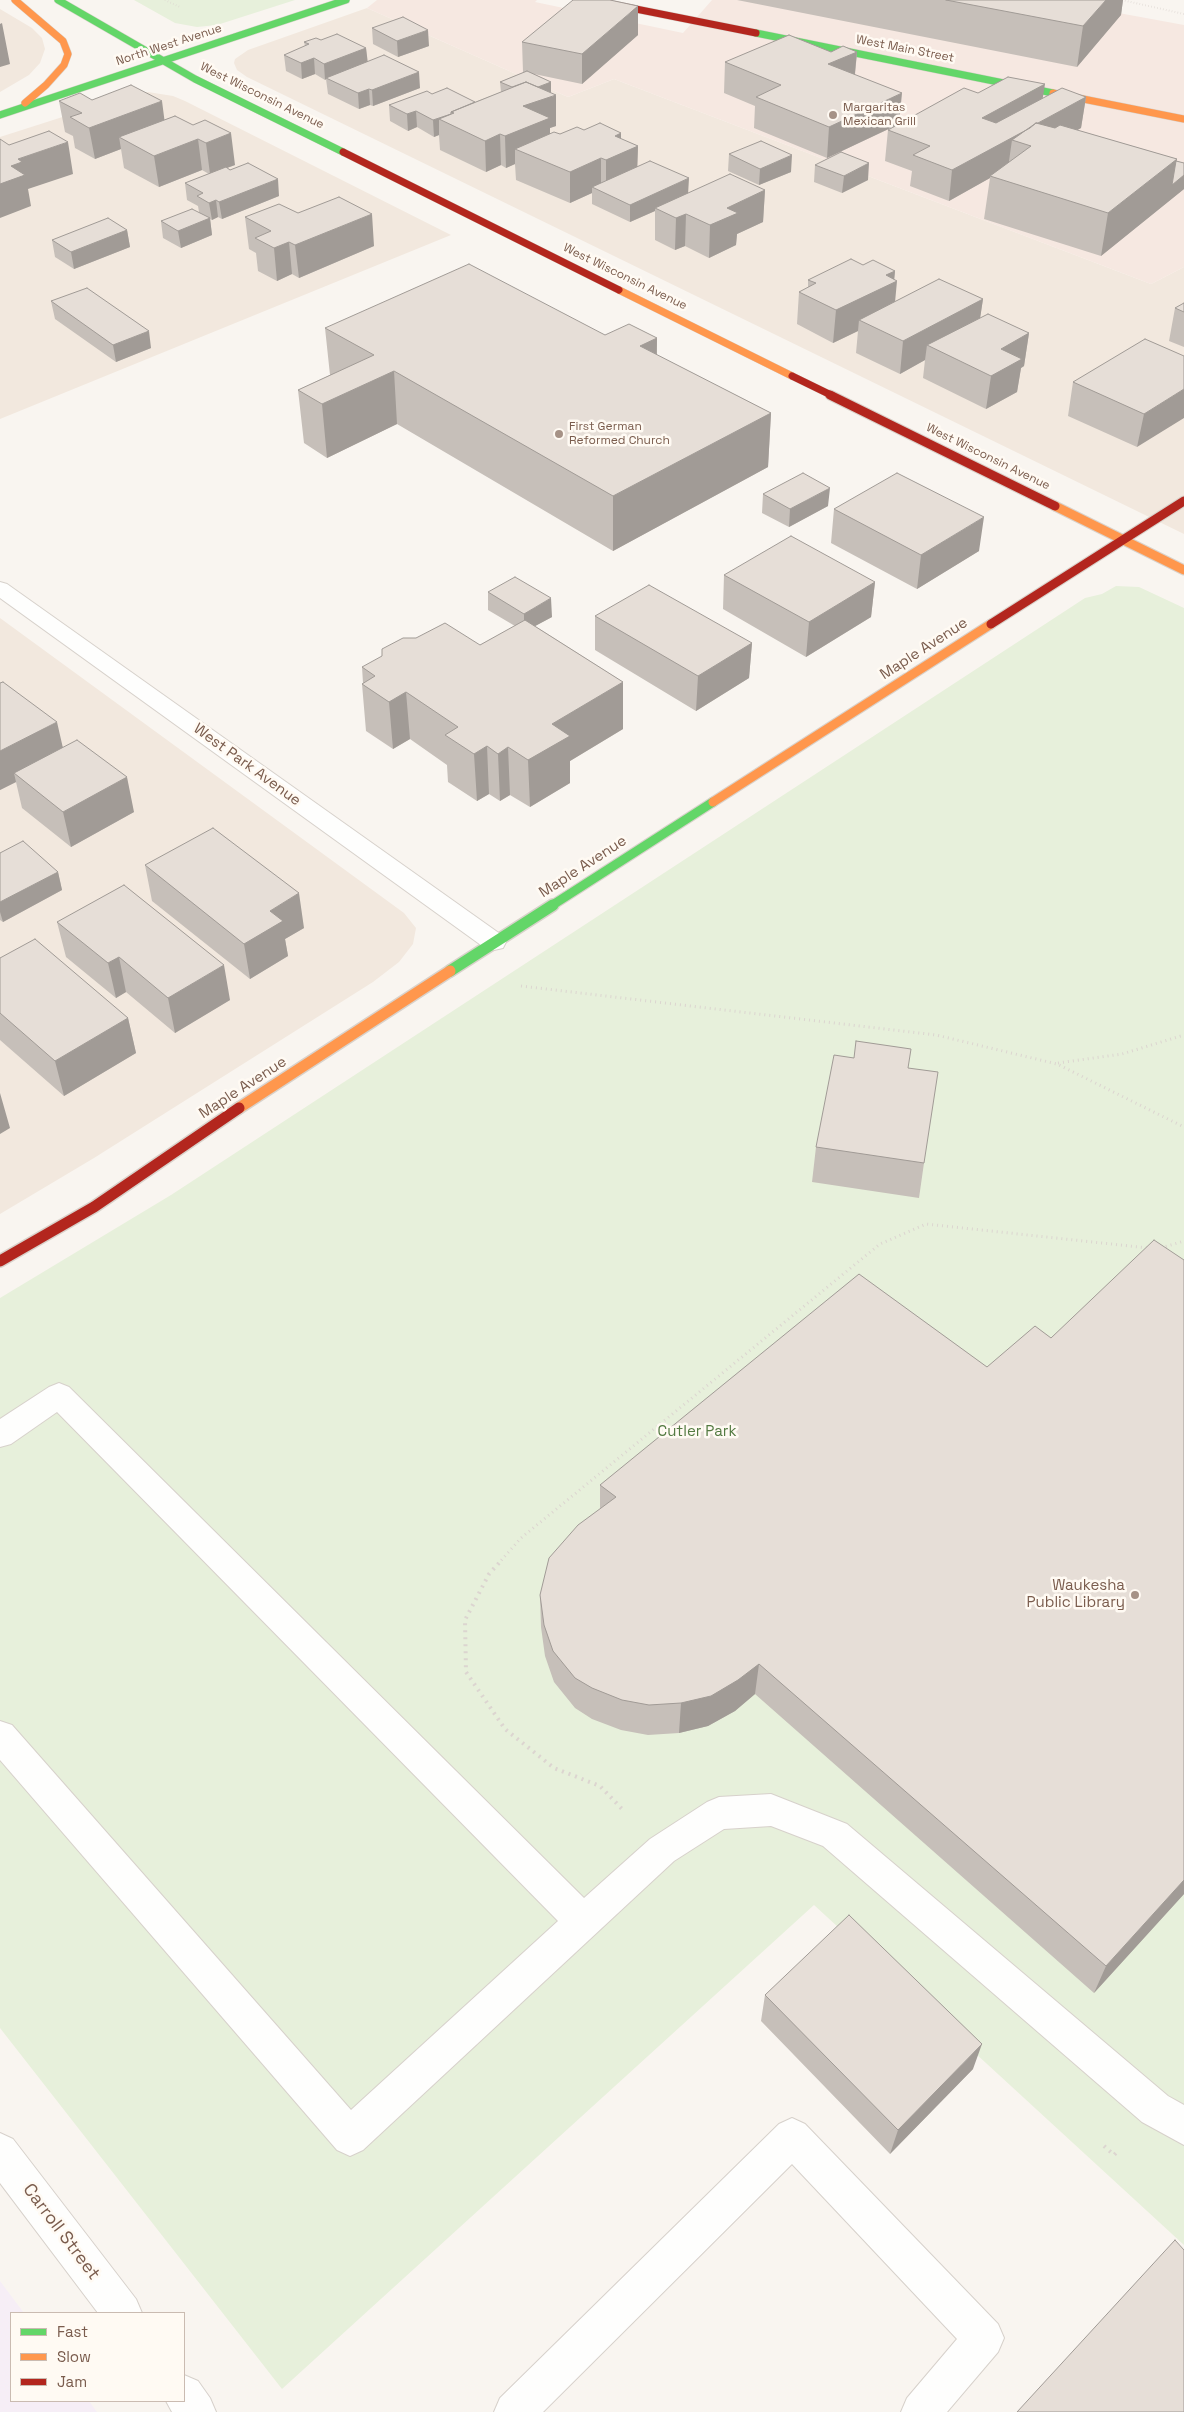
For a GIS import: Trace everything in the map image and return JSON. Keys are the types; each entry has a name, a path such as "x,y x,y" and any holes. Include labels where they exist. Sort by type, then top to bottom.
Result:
{"street":[{"path":"15,0 63,41 68,54 64,65 46,85 16,110"},
{"name":"West Wisconsin Avenue","path":"58,0 164,62 1184,570"},
{"name":"North West Avenue","path":"0,115 346,0"},
{"name":"West Main Street","path":"591,0 1184,119"},
{"name":"Maple Avenue","path":"0,1262 94,1207 186,1143 494,942 1184,501"},
{"name":"West Park Avenue","path":"0,588 494,942"},
{"path":"0,1435 59,1395 583,1922"},
{"path":"0,1736 350,2138 662,1850 719,1813 772,1810 835,1835 1170,2117"},
{"path":"514,2412 792,2137 984,2338 921,2412"},
{"name":"Carroll Street","path":"0,2152 121,2312"},
{"path":"185,2396 196,2412"}],"path":[{"path":"1122,0 1184,14"},
{"path":"164,5 170,3"},
{"path":"521,986 936,1035 1057,1064 1184,1127"},
{"path":"1057,1064 1122,1054 1184,1035"},
{"path":"662,1850 600,1786 554,1768 505,1729 466,1672 465,1620 489,1574 521,1538 880,1244 926,1224 1158,1249 1184,1241"},
{"path":"1100,2141 1114,2155 1170,2117"}],"shaded area":[{"path":"377,0 537,0 535,2 683,33 712,0 1048,0 1184,25 1184,267 1151,284 614,79 568,97 367,8"},
{"path":"367,8 568,97 614,79 1151,284 1184,267 1184,534 247,77 237,70 234,63 235,59 248,50"},
{"path":"0,9 32,28 42,38 45,49 40,63 29,75 0,92"},
{"path":"148,92 173,96 185,101 451,235 0,419 0,137 125,97"},
{"path":"0,618 404,913 416,928 413,944 399,962 373,982 94,1158 0,1214"},
{"path":"0,2281 23,2312 10,2312 10,2402 90,2402 97,2412 0,2412"}],"green space":[{"path":"134,0 295,0 217,25 197,27 175,23"},
{"name":"Cutler Park","path":"1116,586 1139,587 1184,608 1184,2245 814,1905 282,2389 0,2028 0,1298 171,1195 1085,598 1102,594"}],"building":[{"path":"573,0 610,0 638,6 582,54 522,42"},
{"path":"946,0 1106,0 1083,26"},
{"path":"403,17 428,30 397,41 372,28"},
{"path":"337,34 366,48 324,64 314,58 301,63 284,55 309,44 304,42 316,38 321,40"},
{"path":"789,35 831,52 843,46 857,52 828,64 902,93 829,127 756,97 781,85 725,62"},
{"path":"384,55 419,72 372,90 369,89 358,93 326,78"},
{"path":"527,71 551,82 538,87 526,82 512,87 500,82"},
{"path":"1008,77 1045,84 982,118 996,123 1062,88 1086,97 952,170 913,155 930,146 888,130 964,88 978,93"},
{"path":"526,82 556,95 523,106 550,118 505,136 500,134 485,141 439,119 454,113 451,112"},
{"path":"131,85 162,101 89,128 70,117 82,113 59,101 80,93 92,100"},
{"path":"447,88 475,102 451,112 451,114 433,120 416,111 407,114 389,105 427,91 432,94"},
{"path":"175,116 193,125 205,120 231,133 206,143 198,139 154,156 119,137"},
{"path":"600,123 621,133 615,136 638,146 606,160 601,158 570,172 515,149 554,132 560,134 577,127 584,130"},
{"path":"1036,123 1055,128 1060,125 1177,159 1108,213 990,176 1031,146 1012,140"},
{"path":"49,131 68,142 18,159 22,162 11,166 25,175 0,184 0,139 9,145"},
{"path":"761,141 792,155 760,169 729,154"},
{"path":"841,152 869,163 844,176 815,165"},
{"path":"650,161 689,178 630,205 592,187"},
{"path":"1176,161 1184,163 1184,175 1172,185"},
{"path":"248,163 278,179 219,202 216,200 209,203 197,196 203,193 185,183 226,167 230,170"},
{"path":"730,174 765,190 727,208 738,213 710,225 686,214 676,218 655,208"},
{"path":"339,197 372,214 295,245 289,242 274,248 255,238 271,231 245,217 279,204 298,213"},
{"path":"192,209 210,218 178,231 161,221"},
{"path":"108,218 127,230 71,252 52,240"},
{"path":"851,259 863,265 873,260 895,271 886,275 897,281 836,310 799,292 816,283 808,280"},
{"path":"469,264 605,335 629,324 657,338 640,346 771,413 613,496 394,371 322,404 298,390 374,355 325,328"},
{"path":"939,279 983,299 903,341 859,320"},
{"path":"87,288 149,331 113,345 51,301"},
{"path":"1184,303 1184,312 1175,308"},
{"path":"988,314 1029,333 1001,349 1022,359 991,376 927,345"},
{"path":"1145,339 1184,356 1184,389 1144,414 1073,382"},
{"path":"803,473 830,488 790,509 763,494"},
{"path":"897,473 984,517 921,555 834,509"},
{"path":"791,536 875,582 809,622 724,575"},
{"path":"515,577 551,598 524,614 488,592"},
{"path":"649,585 752,643 698,676 595,616"},
{"path":"525,620 623,682 552,724 570,736 528,760 508,747 498,754 487,746 474,754 445,735 458,727 406,692 389,702 362,684 375,676 362,667 382,656 382,649 403,638 416,638 445,623 480,645"},
{"path":"3,682 57,722 0,751 0,683"},
{"path":"77,740 127,777 63,812 14,773"},
{"path":"213,828 299,893 270,911 283,921 244,944 145,865"},
{"path":"23,841 58,872 0,902 0,853"},
{"path":"124,885 224,965 168,998 119,957 108,963 57,922"},
{"path":"35,939 128,1018 55,1061 0,1013 0,958"},
{"path":"856,1041 911,1049 908,1068 938,1072 924,1163 816,1147 834,1055 854,1058"},
{"path":"1154,1240 1184,1260 1184,1880 1106,1966 759,1664 738,1680 711,1696 681,1703 649,1705 622,1700 592,1688 575,1678 553,1651 544,1625 540,1595 549,1558 578,1525 616,1497 600,1485 859,1274 987,1367 1035,1326 1051,1338"},
{"path":"849,1915 982,2044 898,2130 765,1995"},
{"path":"1175,2240 1184,2250 1184,2412 1017,2412"}],"traffic: fast":[{"path":"58,0 195,79 343,152"},
{"path":"0,115 346,0"},
{"path":"756,33 1053,93"},
{"path":"450,971 713,802"}],"traffic: slow":[{"path":"15,0 63,41 68,54 64,65 46,85 25,103"},
{"path":"1053,93 1184,119"},
{"path":"619,290 792,376"},
{"path":"1055,506 1184,570"},
{"path":"713,802 991,624"},
{"path":"239,1108 450,971"}],"traffic: jam":[{"path":"591,0 756,33"},
{"path":"343,152 619,290"},
{"path":"792,376 1055,506"},
{"path":"991,624 1184,501"},
{"path":"0,1261 94,1207 239,1108"}],"place":[{"name":"Margaritas Mexican Grill","path":"833,115"},
{"name":"First German Reformed Church","path":"559,434"},
{"name":"Waukesha Public Library","path":"1135,1595"}]}
